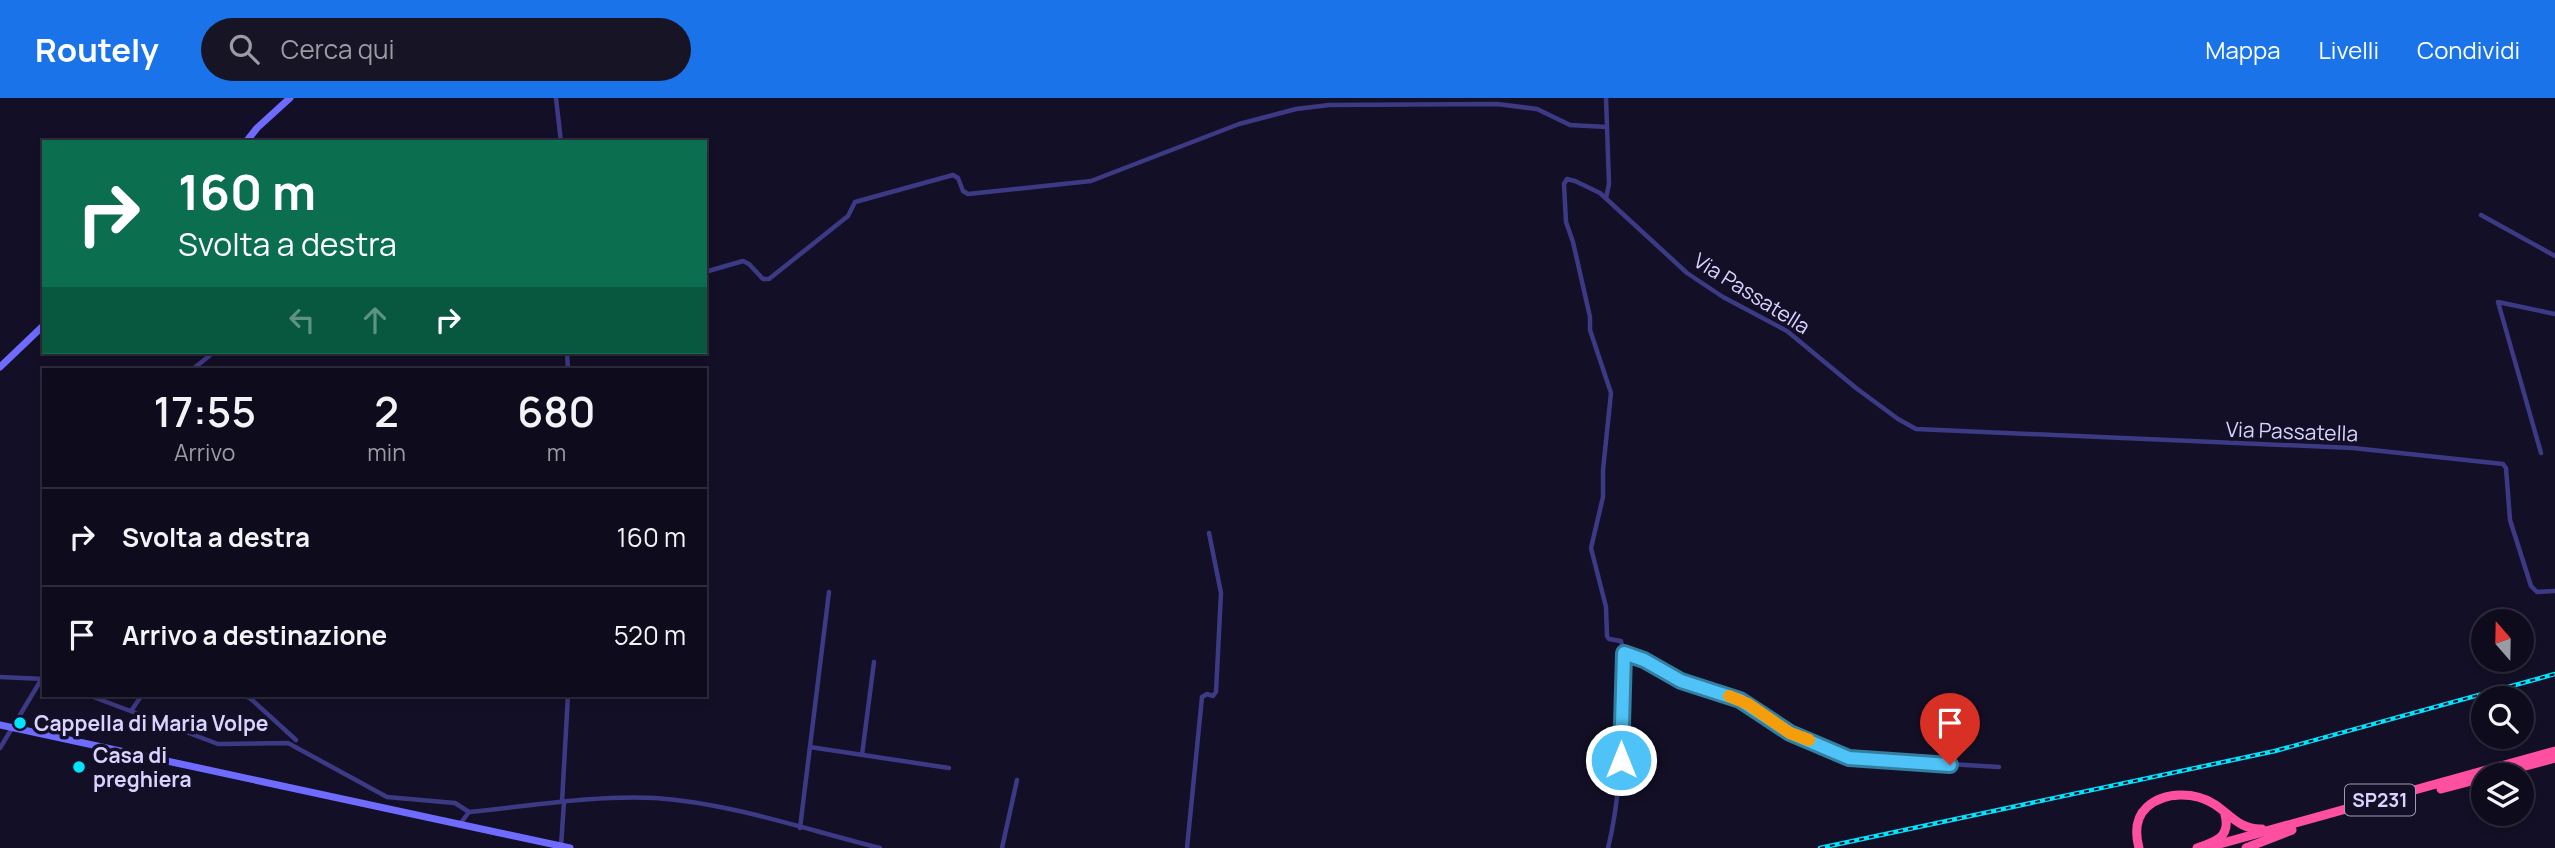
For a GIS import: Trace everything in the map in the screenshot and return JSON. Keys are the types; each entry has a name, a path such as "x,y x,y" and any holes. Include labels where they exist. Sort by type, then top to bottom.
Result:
{"highway":[{"name":"SP231","path":"2205,848 2555,751"},
{"path":"2534,764 2555,758"},
{"name":"SP231","path":"2227,848 2471,781"},
{"name":"SP231","path":"2139,848 2136,834 2138,821 2147,808 2161,799 2175,796 2194,796 2212,803 2237,823 2256,829 2325,815"},
{"path":"2197,848 2223,836 2227,825 2224,813"},
{"name":"SP231","path":"2246,848 2292,830"}],"main road":[{"path":"248,140 290,98"},
{"path":"0,367 42,327"},
{"path":"0,725 570,848"}],"street":[{"path":"556,98 561,140"},
{"path":"1606,98 1609,184 1606,198"},
{"path":"707,271 743,261 763,279 769,279 848,216 855,202 953,175 968,194 1091,181 1239,124 1303,108 1329,105 1497,104 1536,109 1570,125 1606,127"},
{"name":"Via Passatella","path":"1624,653 1621,641 1609,639 1607,636 1606,607 1591,548 1603,497 1611,393 1590,330 1590,317 1566,222 1564,183 1567,179 1576,181 1606,198 1687,273 1723,297 1787,331 1856,388 1916,429 2353,449 2503,464 2506,468 2510,520 2531,586 2537,592 2555,591"},
{"path":"2481,215 2555,256"},
{"path":"2541,453 2498,302 2555,314"},
{"path":"194,368 212,354"},
{"path":"1187,848 1202,697 1207,694 1213,696 1216,692 1221,593 1209,533"},
{"path":"800,828 829,592"},
{"path":"1608,848 1616,809 1621,760 1624,653 1644,660 1681,681 1740,700 1790,733 1849,758 1999,767"},
{"path":"862,755 874,662"},
{"path":"0,677 42,678"},
{"path":"0,748 42,680"},
{"path":"93,697 223,745 288,743 387,797 455,803 469,812 563,802 653,798 738,812 880,848"},
{"path":"131,711 141,697"},
{"path":"247,697 296,740"},
{"path":"561,847 568,697"},
{"path":"810,747 949,768"},
{"path":"1002,848 1017,780"},
{"path":"460,824 469,812"}],"railway":[{"path":"1820,848 2275,751 2555,674"}],"slow traffic":[{"path":"1729,696 1748,704 1790,733 1809,740"}],"place":[{"name":"Cappella di Maria Volpe","path":"20,723"},
{"name":"Casa di preghiera","path":"79,767"}],"route":[{"path":"1621,760 1624,653 1644,660 1681,681 1740,700 1790,733 1849,758 1950,765"}]}
